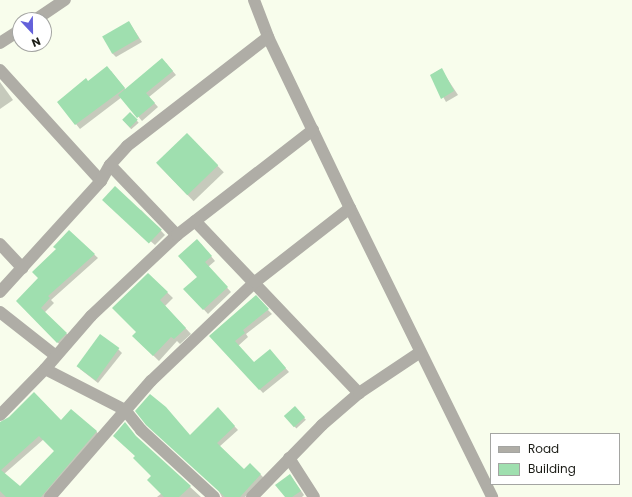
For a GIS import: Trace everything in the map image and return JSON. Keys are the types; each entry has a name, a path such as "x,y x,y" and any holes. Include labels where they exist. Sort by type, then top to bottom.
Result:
{"street":[{"path":"47,12 65,0"},
{"path":"255,0 268,37 312,130 419,353 492,497"},
{"path":"0,43 12,35"},
{"path":"0,292 101,181 110,165 127,146 268,37"},
{"path":"0,70 101,181"},
{"path":"0,415 45,369 91,316 177,235 312,130"},
{"path":"110,165 177,235"},
{"path":"50,497 151,381 255,282 350,208"},
{"path":"195,221 359,392"},
{"path":"0,244 22,268"},
{"path":"0,312 56,356"},
{"path":"252,497 288,458 359,392 419,353"},
{"path":"45,369 125,410 141,430 214,497"},
{"path":"288,458 314,497"}],"building":[{"path":"129,21 139,38 112,54 102,37"},
{"path":"162,58 173,71 146,93 155,103 137,118 118,95"},
{"path":"107,66 125,88 75,125 57,102 86,78 88,81"},
{"path":"442,68 454,91 441,99 430,75"},
{"path":"130,112 138,120 130,128 122,120"},
{"path":"187,133 218,165 187,195 156,163"},
{"path":"115,186 162,230 149,244 102,200"},
{"path":"69,230 95,254 48,296 50,298 41,308 67,333 57,343 16,301 38,278 32,272 56,249 53,247"},
{"path":"197,239 212,256 205,262 228,287 203,310 183,289 197,277 178,256"},
{"path":"148,273 168,292 160,300 186,328 174,339 171,337 153,356 132,336 136,332 112,308"},
{"path":"256,295 269,309 243,330 245,333 235,341 254,362 270,349 286,368 259,390 209,336"},
{"path":"100,334 119,348 96,380 76,366"},
{"path":"34,392 61,420 71,409 97,431 41,497 6,497 0,491 0,422 9,417","holes":["39,436 54,451 20,486 1,470"]},
{"path":"150,394 166,407 190,435 218,407 235,426 217,443 244,469 250,463 261,474 240,497 225,497 146,425 135,411"},
{"path":"295,406 305,417 294,427 284,416"},
{"path":"125,422 136,436 191,486 179,497 164,497 147,480 151,476 133,458 135,456 113,436"},
{"path":"290,474 301,491 292,497 285,497 275,485"}]}
